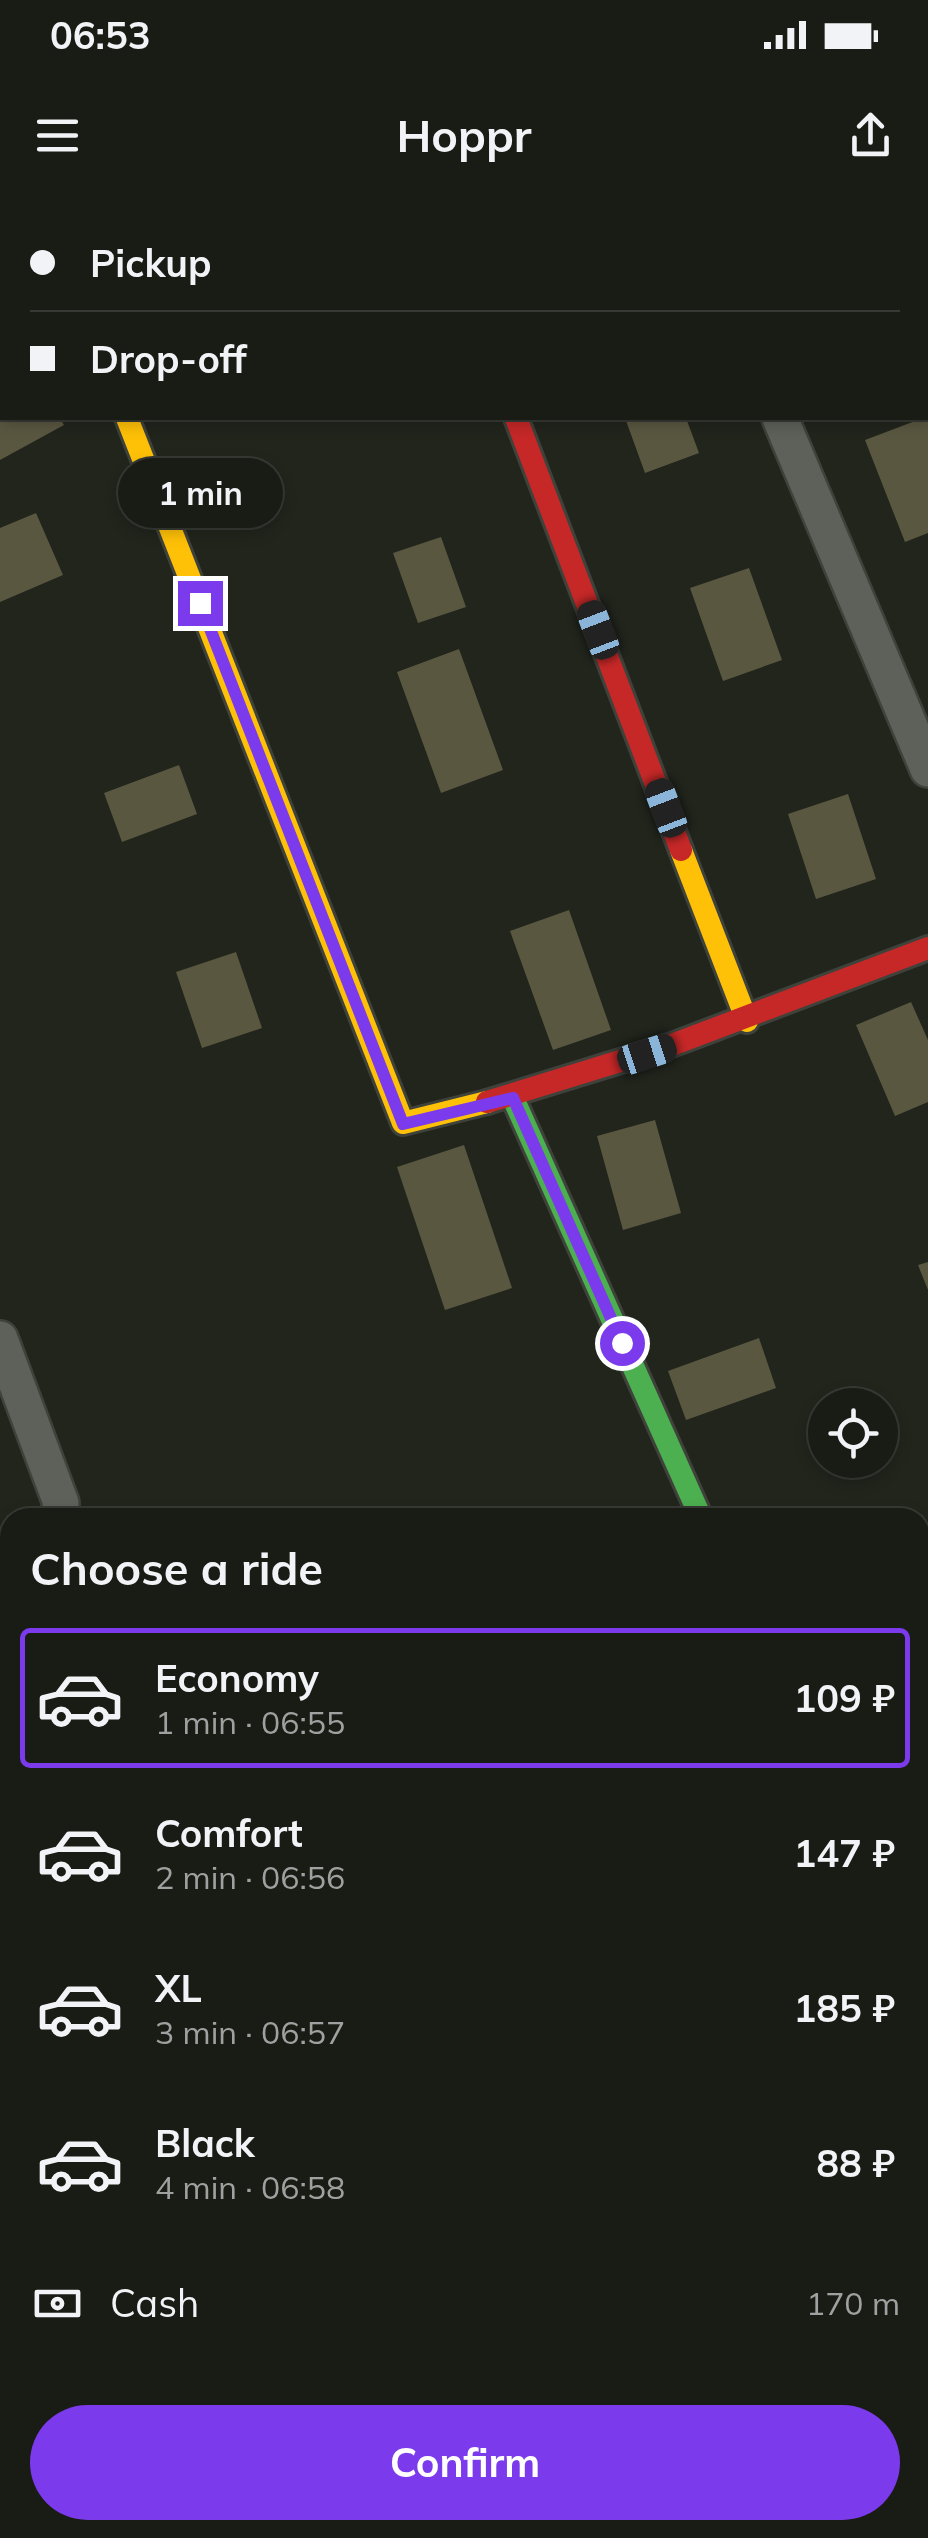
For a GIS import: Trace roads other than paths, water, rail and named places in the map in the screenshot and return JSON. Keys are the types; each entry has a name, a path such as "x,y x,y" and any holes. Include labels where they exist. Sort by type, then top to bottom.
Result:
{"street":[{"path":"128,420 403,1124 513,1098 747,1021 928,948"},
{"path":"517,420 747,1021"},
{"path":"781,420 928,769"},
{"path":"513,1098 697,1508"},
{"path":"0,1339 60,1508"}]}
